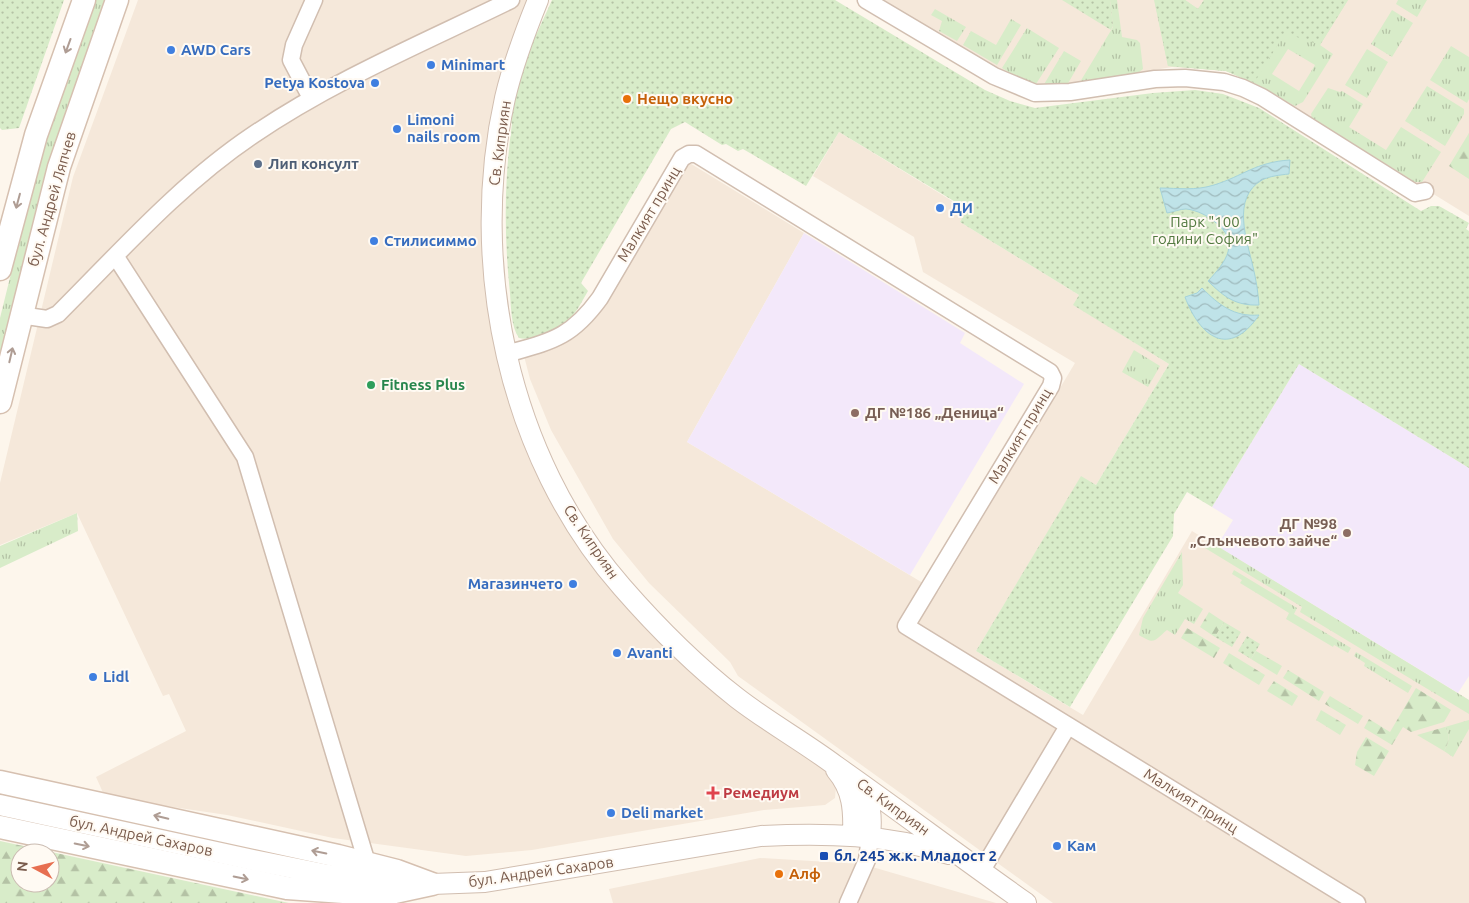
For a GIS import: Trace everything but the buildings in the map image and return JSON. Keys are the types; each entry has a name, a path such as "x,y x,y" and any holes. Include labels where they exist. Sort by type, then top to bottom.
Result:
{"main road":[{"name":"бул. Андрей Ляпчев","path":"0,269 36,135 84,0"},
{"name":"бул. Андрей Ляпчев","path":"0,402 58,167 117,0"},
{"path":"0,782 367,863 432,884"},
{"path":"0,828 287,888 370,894 395,892 432,884"}],"street":[{"path":"311,98 291,60 294,45 314,0"},
{"path":"20,315 47,319 58,314 170,203 206,171 252,136 311,98 376,63 510,0"},
{"name":"Св. Киприян","path":"538,0 515,60 505,98 493,189 493,258 498,316 506,354 536,446 554,486 584,536 620,586 681,648 737,698 827,759 1026,903"},
{"path":"866,0 994,76 1035,93 1070,92 1155,79 1193,78 1224,82 1262,97 1415,193 1425,191"},
{"name":"Малкият принц","path":"506,354 560,337 573,329 587,315 682,158 689,154 696,154 1050,372 1054,378 1051,386 906,626 1357,903"},
{"path":"116,257 245,457 367,863"},
{"path":"981,872 1068,726"},
{"path":"827,759 848,788 868,860 848,903"},
{"path":"857,781 868,797 872,816 861,836"},
{"name":"бул. Андрей Сахаров","path":"4,806 253,860 328,874 432,884 485,882 761,836 861,836 930,848 965,860"}],"shaded area":[{"path":"138,0 533,0 508,67 496,338 595,560 822,767 832,777 836,787 835,798 825,805 764,810 532,850 466,856 333,838 227,815 105,797 96,777 186,731 169,694 163,696 77,513 0,545 0,483 73,177"},
{"path":"884,0 1469,0 1469,216 1254,83 1226,71 1172,67 1059,86 1043,86 1007,75"},
{"path":"839,132 967,210 960,222 1079,295 1074,305 1169,364 1096,485 1081,477 976,651 1083,715 1192,531 1469,700 1469,903 1053,903 738,676 730,662 649,583 613,539 551,430 530,379 524,356 560,343 577,334 597,316 688,162 804,233 687,442 938,592 1075,363 923,272 914,237 813,176"},
{"name":"ДГ №186 „Деница“","path":"804,233 965,333 960,343 1024,384 910,575 687,442"},
{"name":"ДГ №98 „Слънчевото зайче“","path":"1299,364 1469,468 1469,676 1458,693 1217,546 1233,520 1212,507"},
{"path":"760,858 862,864 996,903 613,903 609,889"}],"green space":[{"path":"0,0 64,0 19,128 2,130 0,128"},
{"path":"95,0 105,0 46,171 0,358 0,318 27,209 51,123"},
{"name":"Парк \"100 години София\"","path":"552,0 835,0 985,90 1010,101 1035,108 1153,93 1195,90 1223,94 1259,108 1421,211 1431,206 1439,206 1469,223 1466,229 1469,231 1469,468 1299,364 1212,507 1187,492 1174,514 1173,536 1070,707 976,651 1081,476 1096,485 1169,364 1073,305 1079,295 960,222 967,209 839,132 806,186 743,149 738,151 726,144 722,145 685,122 671,129 581,283 588,291 575,312 568,320 548,333 533,338 519,338 514,328 512,317 507,251 506,187 512,124 510,120 527,48 537,33"},
{"path":"1062,0 1110,0 1113,26 1111,30"},
{"path":"1110,0 1117,0 1122,37 1137,40 1140,43 1143,69 1138,73 1080,82 1113,27"},
{"path":"1154,0 1185,0 1198,9 1204,0 1348,0 1320,45 1333,54 1303,102 1295,106 1254,83 1226,71 1168,66","holes":["1288,49 1315,65 1299,91 1272,74"]},
{"path":"1156,0 1185,0 1198,9 1204,0 1348,0 1320,45 1285,33 1254,83 1226,71 1168,66 1155,3"},
{"path":"1398,0 1427,0 1417,17 1396,4"},
{"path":"935,9 966,27 957,41 939,31 942,21 931,15"},
{"path":"1392,10 1413,23 1392,57 1371,44"},
{"path":"1011,19 1021,25 997,65 963,45 971,31 996,45"},
{"path":"1027,28 1059,48 1036,84 1021,80 1002,68"},
{"path":"1451,46 1469,57 1469,99 1467,103 1430,80"},
{"path":"1367,49 1388,62 1367,98 1345,85"},
{"path":"1064,51 1081,61 1067,85 1043,86"},
{"path":"1427,86 1464,109 1464,114 1445,146 1405,121"},
{"path":"1328,88 1342,91 1363,104 1349,127 1386,150 1401,127 1441,152 1422,182 1415,182 1312,118 1311,114"},
{"path":"1469,133 1469,179 1449,166"},
{"path":"1134,350 1160,366 1148,387 1122,372"},
{"path":"77,513 78,531 0,568 0,546"},
{"path":"1209,541 1469,700 1469,714 1300,612 1302,607 1205,548"},
{"path":"1182,552 1183,585 1178,593 1203,609 1194,624 1185,619 1175,635 1167,630 1157,639 1148,640 1139,635 1143,618"},
{"path":"1234,570 1297,608 1294,614 1351,648 1348,653 1334,645 1333,647 1286,619 1289,613 1240,583 1242,580 1232,574"},
{"path":"1209,612 1224,622 1215,637 1200,627"},
{"path":"1224,622 1241,632 1232,647 1215,637"},
{"path":"1187,628 1220,648 1214,658 1181,638"},
{"path":"1247,636 1260,644 1251,659 1238,651"},
{"path":"1256,651 1282,666 1277,675 1251,659"},
{"path":"1356,652 1412,686 1408,693 1364,666 1365,663 1354,656"},
{"path":"1229,653 1265,675 1259,685 1223,663"},
{"path":"1288,670 1324,692 1319,701 1283,678"},
{"path":"1274,681 1298,696 1292,706 1267,691"},
{"path":"1416,688 1451,710 1444,722 1411,732 1403,727 1392,745 1364,728 1369,719 1390,732"},
{"path":"1330,696 1363,716 1358,724 1325,704"},
{"path":"1321,710 1346,725 1340,735 1316,720"},
{"path":"1469,720 1469,729 1453,757 1444,751 1449,739 1445,727"},
{"path":"1445,727 1449,739 1444,751 1417,735"},
{"path":"1366,737 1389,751 1374,776 1355,765 1357,752"},
{"path":"0,841 10,843 10,893 60,893 60,854 289,903 0,903"}],"water":[{"path":"1290,160 1289,174 1262,180 1252,188 1247,197 1244,208 1245,232 1256,281 1259,305 1237,302 1219,292 1208,281 1220,267 1228,252 1229,244 1223,229 1209,218 1194,211 1184,209 1167,213 1160,188 1187,189 1207,187 1268,163"},
{"path":"1202,288 1221,305 1234,312 1259,315 1248,328 1237,336 1226,339 1216,338 1199,323 1185,297 1197,293"}],"place":[{"name":"AWD Cars","path":"171,50"},
{"name":"Minimart","path":"431,65"},
{"name":"Petya Kostova","path":"375,83"},
{"name":"Нещо вкусно","path":"627,99"},
{"name":"Limoni nails room","path":"397,129"},
{"name":"Лип консулт","path":"258,164"},
{"name":"ДИ","path":"940,208"},
{"name":"Стилисиммо","path":"374,241"},
{"name":"Fitness Plus","path":"371,385"},
{"name":"ДГ №186 „Деница“","path":"855,413"},
{"name":"ДГ №98 „Слънчевото зайче“","path":"1347,533"},
{"name":"Магазинчето","path":"573,584"},
{"name":"Avanti","path":"617,653"},
{"name":"Lidl","path":"93,677"},
{"name":"Ремедиум","path":"713,793"},
{"name":"Deli market","path":"611,813"},
{"name":"Кам","path":"1057,846"},
{"name":"бл. 245 ж.к. Младост 2","path":"824,856"},
{"name":"Алф","path":"779,874"}]}
